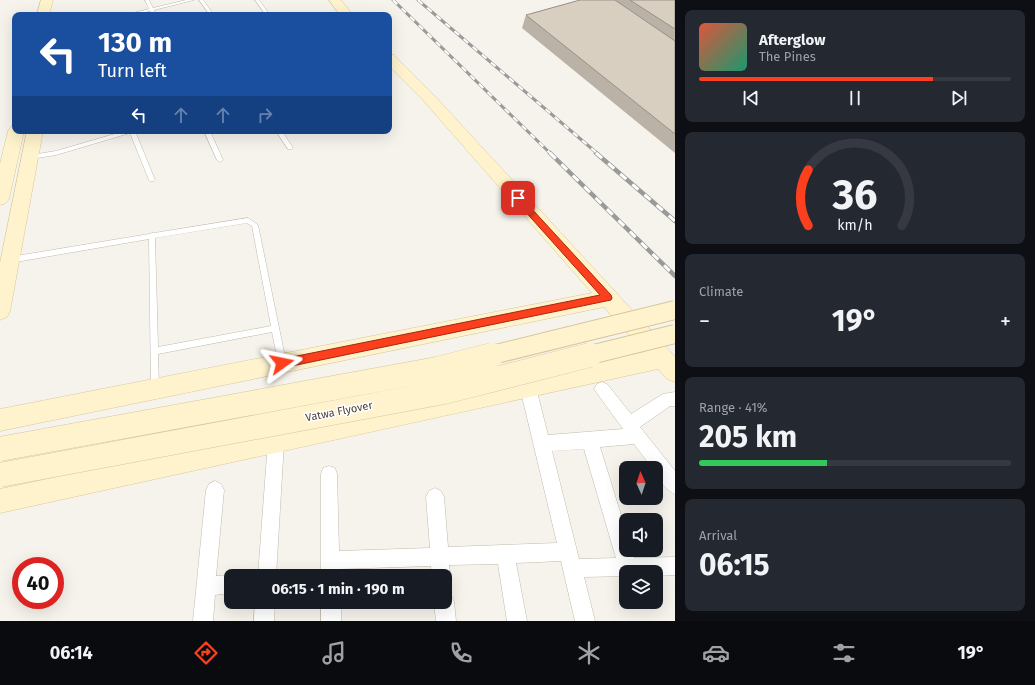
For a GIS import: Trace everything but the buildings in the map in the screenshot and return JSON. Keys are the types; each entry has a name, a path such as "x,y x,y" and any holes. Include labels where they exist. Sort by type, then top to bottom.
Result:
{"street":[{"path":"44,12 47,0"},
{"path":"335,0 345,12"},
{"path":"392,62 427,96 669,365"},
{"path":"0,199 15,134"},
{"path":"0,311 34,134"},
{"path":"0,420 608,298"},
{"name":"Vatwa Flyover","path":"0,449 437,370 675,310"},
{"name":"Vatwa Flyover","path":"0,475 444,392 675,334"},
{"path":"0,501 528,388 669,365"},
{"path":"528,388 585,621"},
{"path":"602,389 672,481 675,497"},
{"path":"541,444 590,441 634,430 668,399 675,399"},
{"path":"590,441 627,565"},
{"path":"267,569 276,442"},
{"path":"329,474 330,568 439,556 505,554 619,566"},
{"path":"203,621 215,490"},
{"path":"435,497 440,569"},
{"path":"505,554 517,621"},
{"path":"663,566 675,566"},
{"path":"206,586 224,585"},
{"path":"264,621 265,609"},
{"path":"331,609 331,621"},
{"path":"445,609 446,621"}],"lane":[{"path":"146,0 151,10"},
{"path":"141,12 192,0"},
{"path":"201,0 210,12"},
{"path":"257,0 266,12"},
{"path":"30,157 56,153 121,134"},
{"path":"132,134 152,180"},
{"path":"208,134 220,160"},
{"path":"280,134 290,148"},
{"path":"10,260 248,220 255,225 282,363"},
{"path":"152,235 155,388"},
{"path":"154,351 275,328"}],"railway":[{"path":"393,0 551,154"},
{"path":"418,0 598,154"},
{"path":"550,153 675,276"},
{"path":"596,153 675,221"}],"route":[{"path":"282,363 608,298 518,198"}]}
